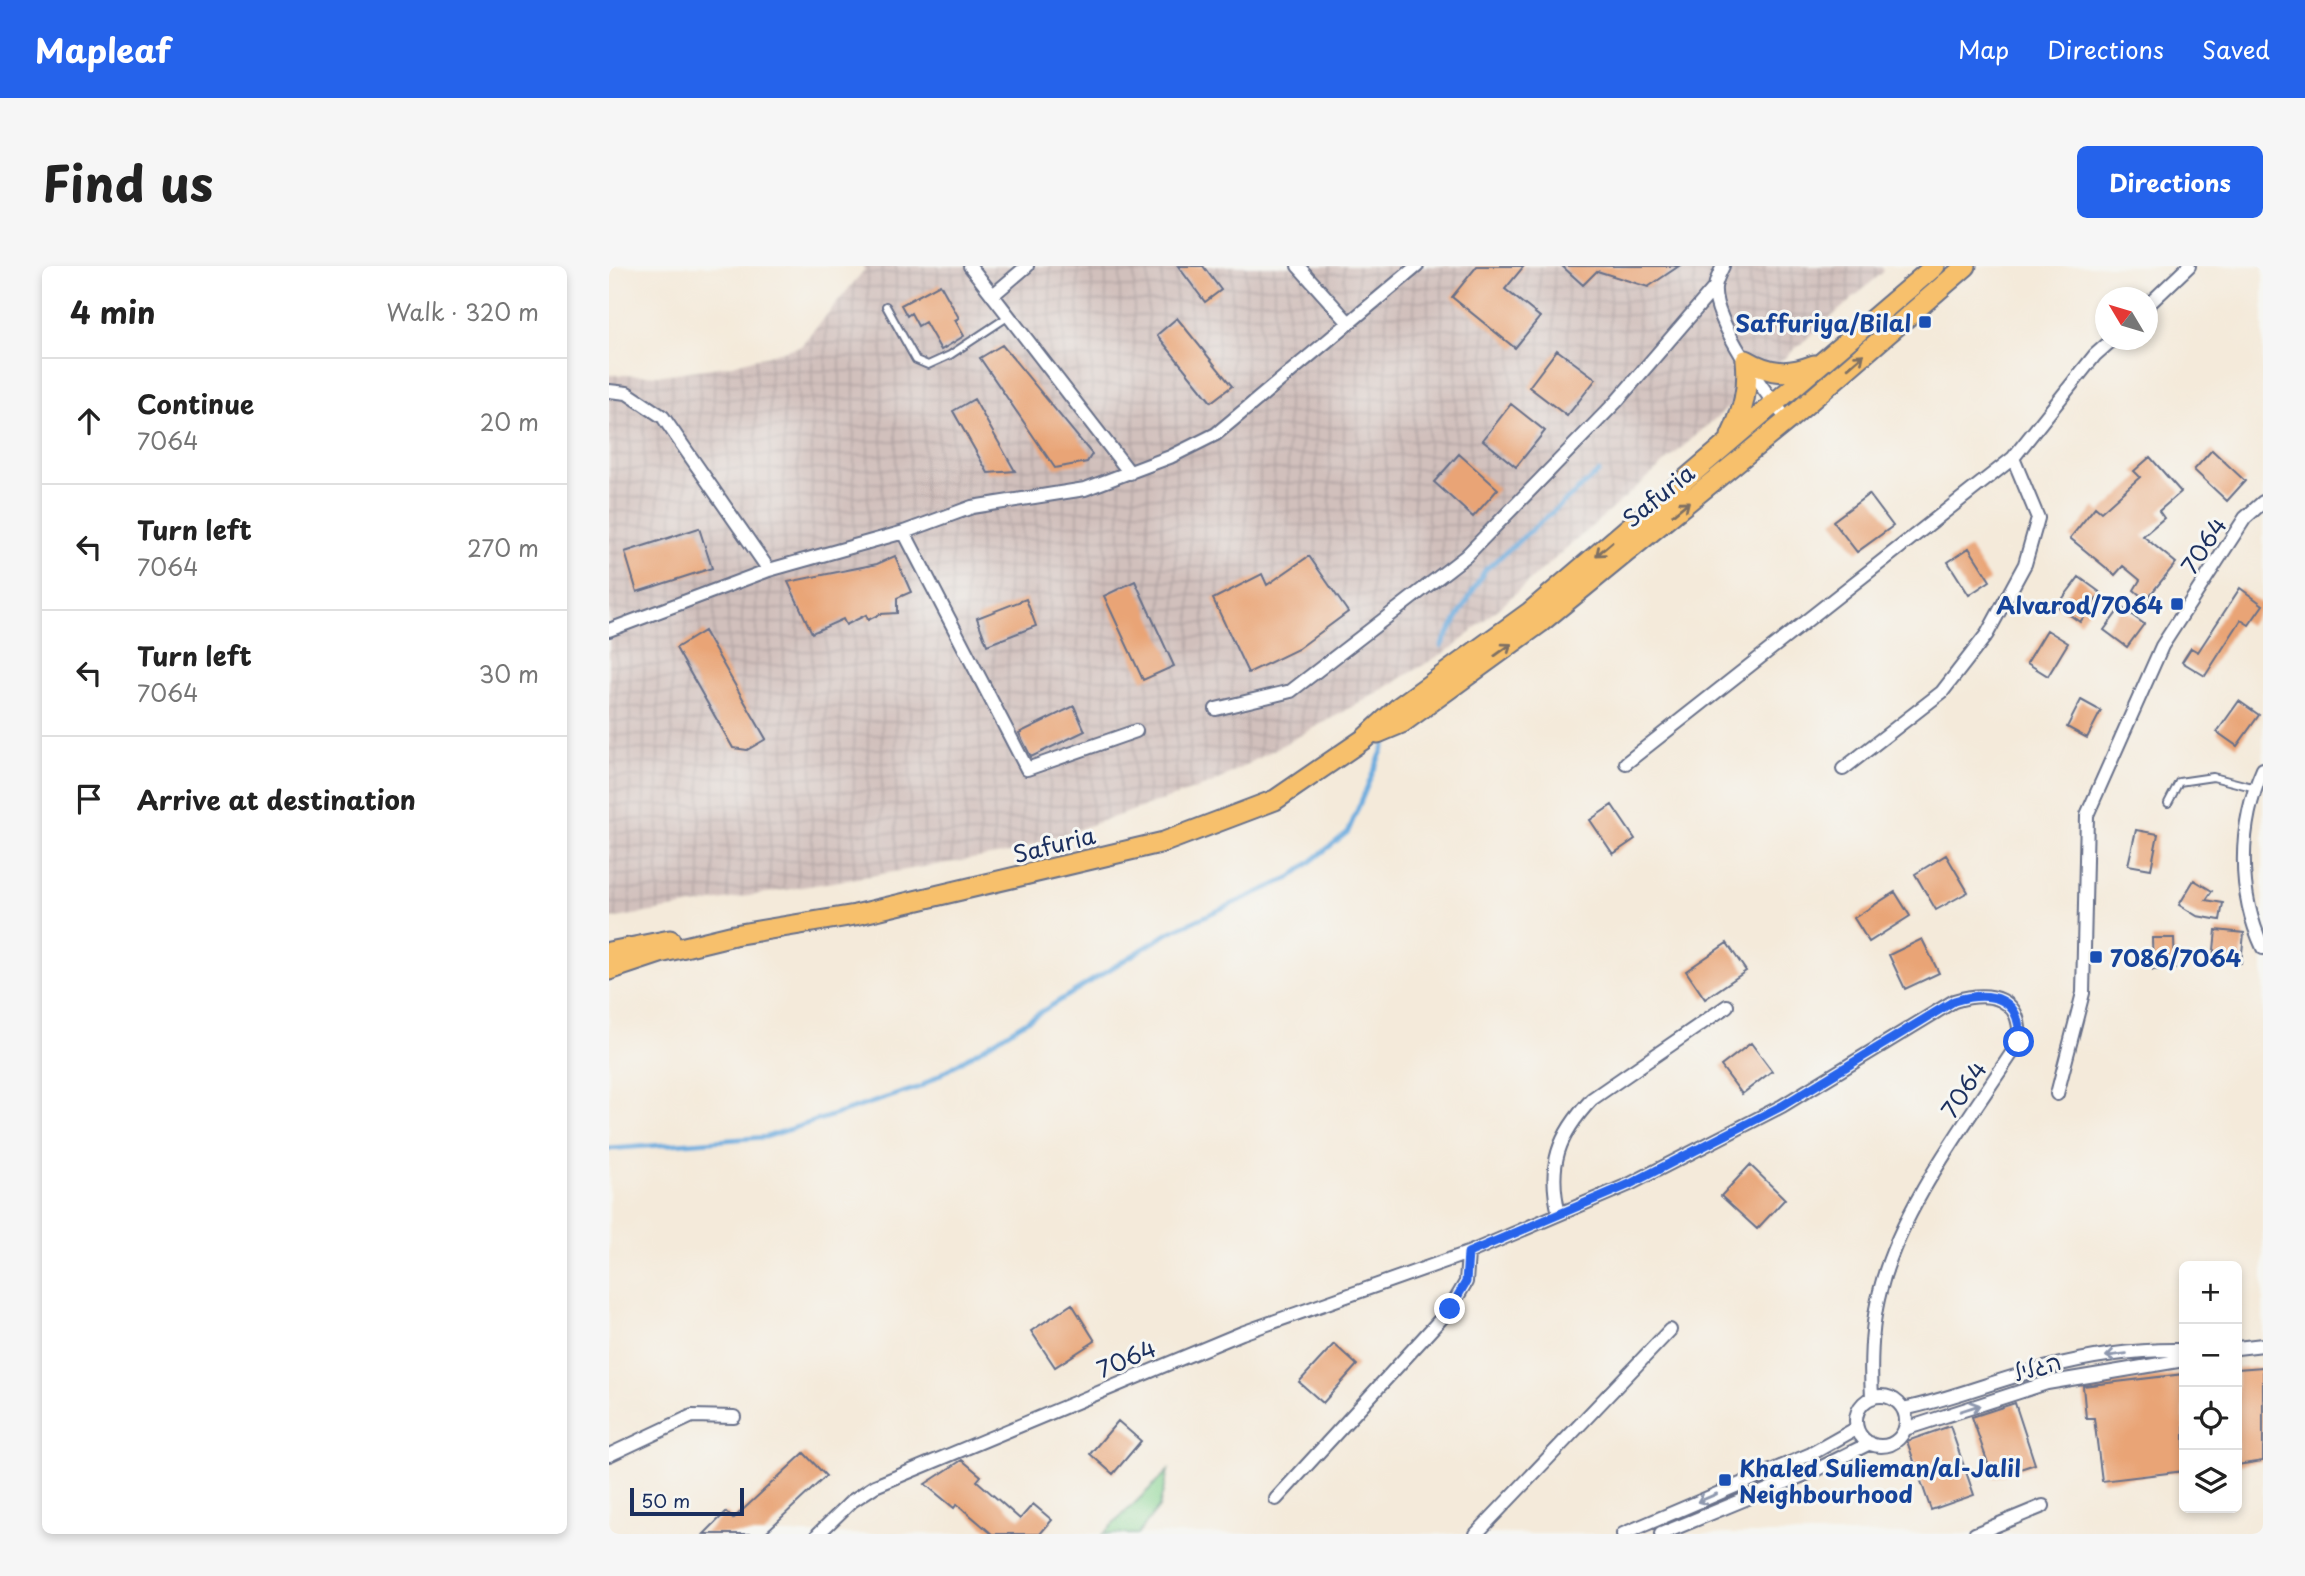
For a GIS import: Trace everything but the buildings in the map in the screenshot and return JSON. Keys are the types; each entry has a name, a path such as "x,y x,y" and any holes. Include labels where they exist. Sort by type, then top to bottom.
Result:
{"main road":[{"name":"Safuria","path":"734,935 855,915 1164,842 1275,800 1364,739 1399,707 1530,612 1935,266"},
{"name":"Safuria","path":"1364,739 1402,723 1540,623 1788,420 1966,266"},
{"path":"1728,443 1745,399 1746,360 1760,368 1784,373 1822,362"},
{"path":"609,952 657,942 734,935"},
{"path":"609,970 660,953 734,935"}],"street":[{"path":"970,266 1130,473"},
{"path":"993,295 1027,266"},
{"path":"1298,266 1349,323"},
{"path":"609,630 769,570 904,532 972,507 1085,489 1130,473 1216,433 1417,266"},
{"path":"1216,709 1291,691 1467,556 1616,402 1715,287 1723,266"},
{"path":"2158,296 2189,266"},
{"path":"1715,287 1725,325 1774,404 1788,420"},
{"path":"1626,763 2013,458 2101,350"},
{"path":"609,391 627,393 663,417 769,570"},
{"path":"1843,769 1942,692 1987,634 2019,576 2038,518 2013,458"},
{"name":"7064","path":"2057,1094 2083,993 2087,815 2162,646 2245,518 2263,502"},
{"path":"904,532 1027,769 1136,732"},
{"path":"2263,769 2250,807 2244,852 2245,894 2263,948"},
{"name":"7064","path":"818,1534 852,1501 875,1486 1242,1333 1468,1253 1630,1184 1782,1106 1954,1001 1977,994 1994,997 2009,1006 2020,1023 2019,1042 1945,1156 1907,1221 1892,1254 1880,1290 1872,1339 1872,1398"},
{"path":"1559,1214 1554,1194 1557,1152 1564,1132 1576,1116 1592,1099 1727,1006"},
{"path":"1276,1499 1450,1309 1466,1282 1468,1253"},
{"path":"1476,1534 1670,1330"},
{"path":"2242,1347 2263,1345"},
{"name":"הגליל","path":"1903,1409 1939,1402 2043,1368 2088,1358 2179,1350"},
{"name":"הגליל","path":"1905,1429 2047,1383 2179,1361"},
{"path":"1887,1396 1903,1409 1905,1429 1893,1443 1884,1446 1870,1443 1857,1428 1857,1414 1861,1405 1872,1398 1887,1396"},
{"path":"609,1455 692,1416 715,1414 734,1417"},
{"path":"1623,1534 1811,1454 1857,1428"},
{"path":"1661,1534 1818,1469 1870,1443"},
{"path":"1975,1534 2043,1506"}],"lane":[{"path":"886,306 916,360 928,365 950,355 1010,315"},
{"path":"2168,803 2179,782 2213,777 2256,788"}],"shaded area":[{"path":"863,266 1881,266 1884,271 1455,646 1365,700 1211,784 1008,853 609,919 609,375 663,375 732,365 801,346 865,269"}],"green space":[{"path":"1168,1471 1159,1507 1138,1534 1103,1534"}],"waterway":[{"path":"1441,646 1485,570 1599,472"},
{"path":"609,1149 766,1137 920,1087 1170,932 1290,878 1348,832 1385,744"}],"place":[{"name":"Saffuriya/Bilal","path":"1925,322"},
{"name":"Alvarod/7064","path":"2177,604"},
{"name":"7086/7064","path":"2096,957"},
{"name":"Khaled Sulieman/al-Jalil Neighbourhood","path":"1725,1480"}],"route":[{"path":"1450,1309 1466,1282 1468,1253 1630,1184 1782,1106 1954,1001 1977,994 1994,997 2009,1006 2020,1023 2019,1042"}]}
